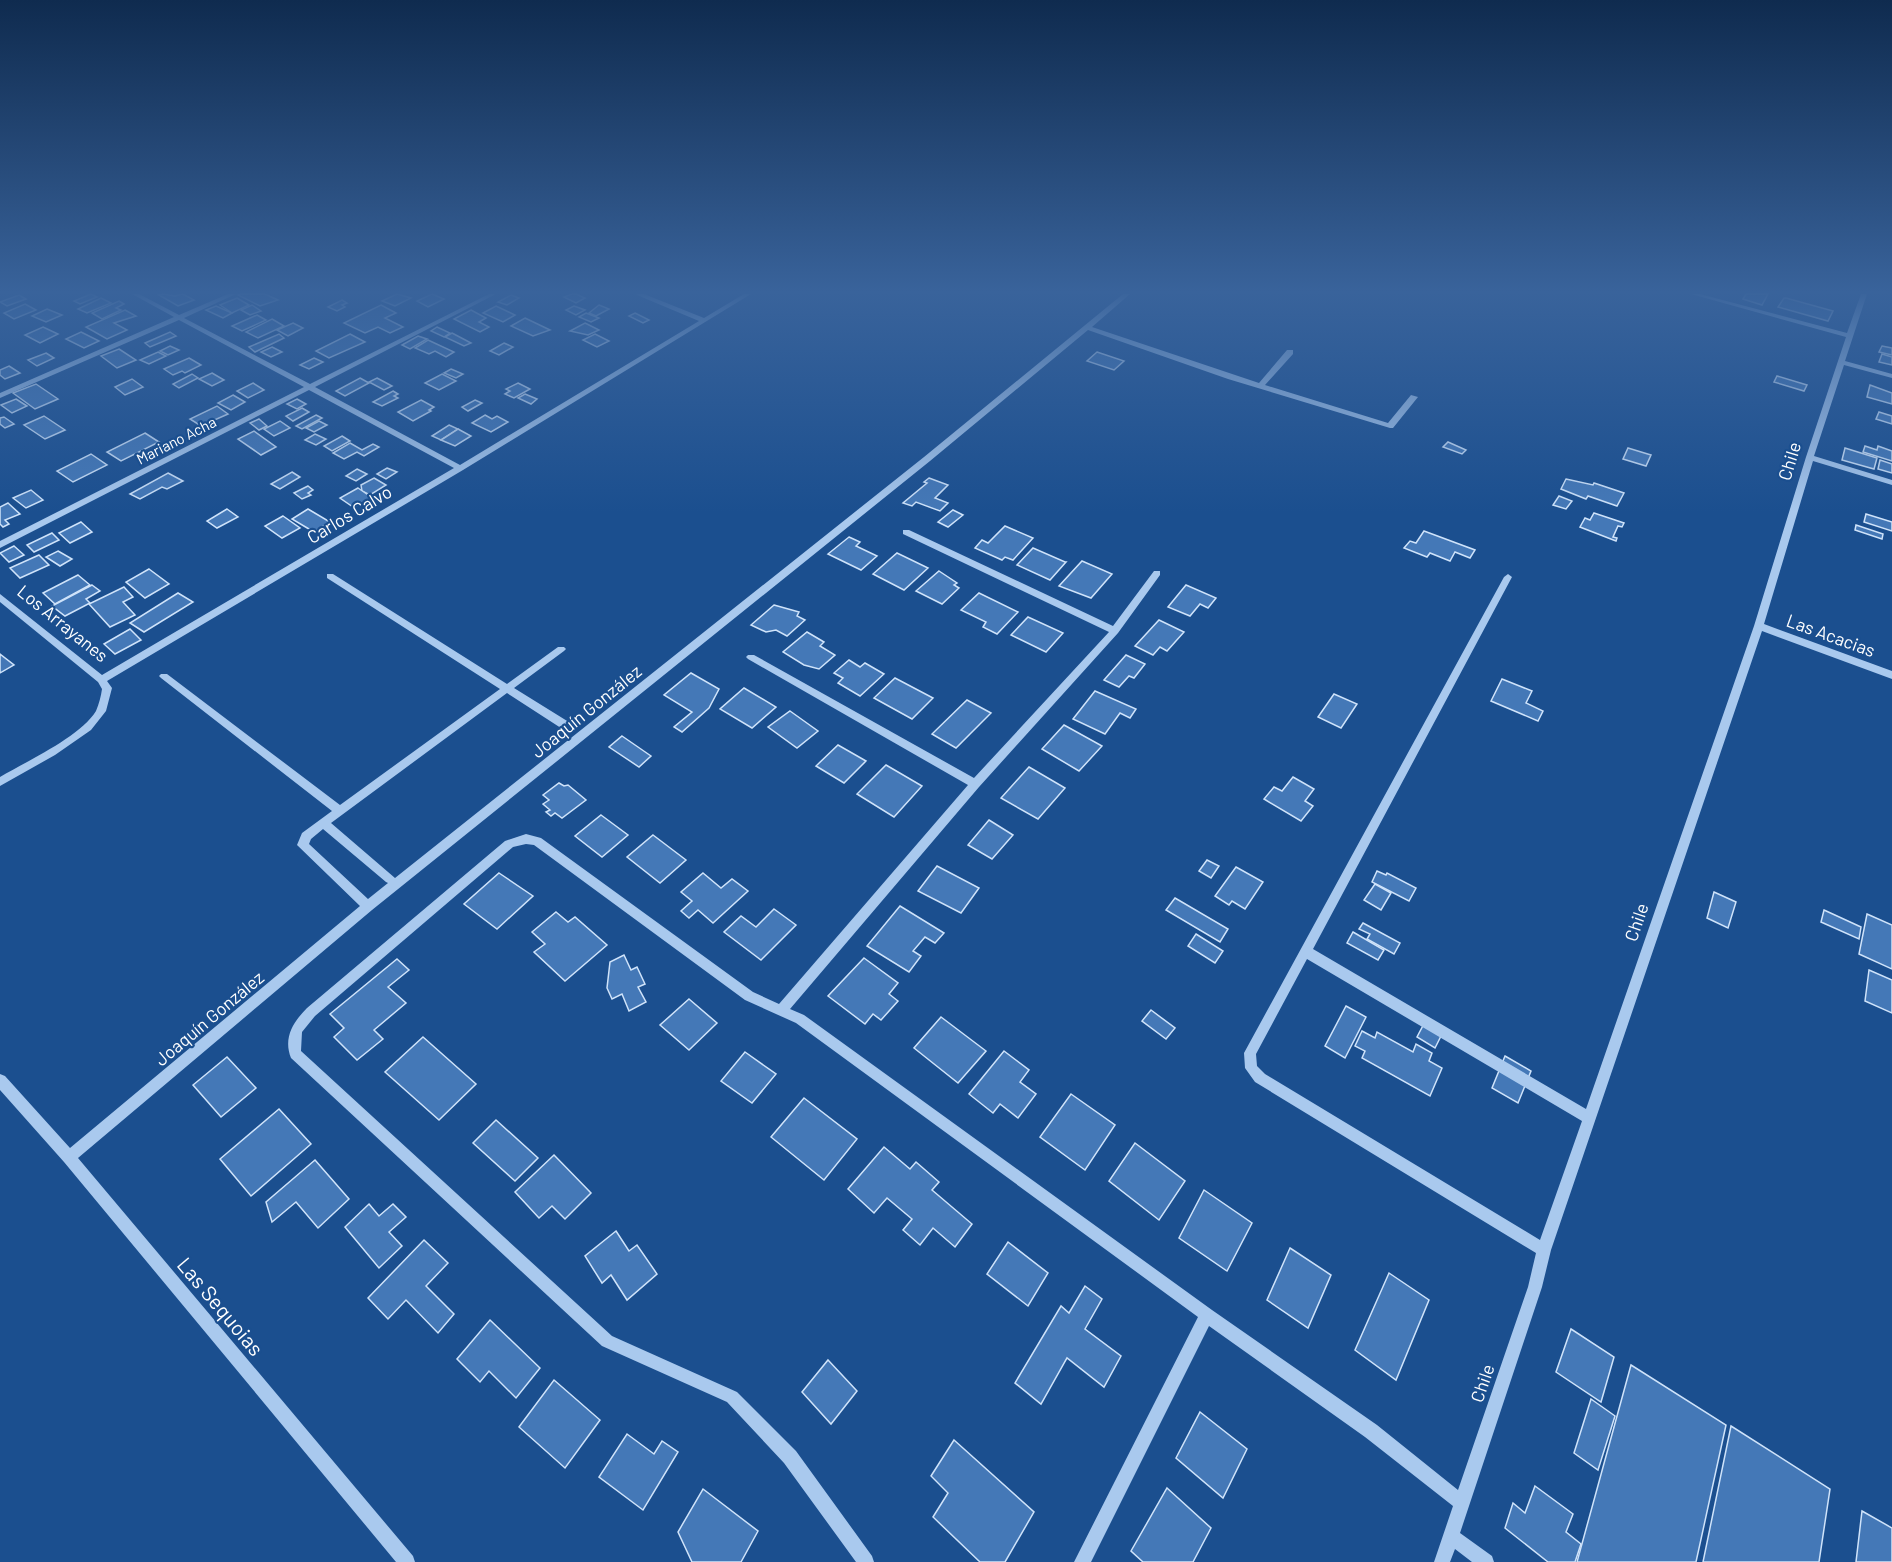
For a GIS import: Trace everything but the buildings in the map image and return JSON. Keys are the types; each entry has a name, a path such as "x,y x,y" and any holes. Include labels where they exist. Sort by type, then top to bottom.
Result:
{"street":[{"path":"0,396 66,367"},
{"path":"272,367 460,468"},
{"name":"Mariano Acha","path":"0,545 350,367"},
{"name":"Carlos Calvo","path":"101,680 627,367"},
{"name":"Joaquín González","path":"69,1157 368,906 927,459 1038,367"},
{"path":"1202,367 1390,426 1414,397"},
{"path":"1260,387 1277,367"},
{"name":"Chile","path":"1442,1562 1535,1287 1544,1250 1759,626 1810,457 1840,367"},
{"path":"1859,367 1892,376"},
{"path":"1810,457 1892,483"},
{"path":"906,532 1115,631"},
{"path":"782,1009 975,784 1115,631 1157,573"},
{"path":"330,576 568,727"},
{"path":"1508,577 1250,1053 1251,1068 1260,1078 1544,1250"},
{"name":"Los Arrayanes","path":"0,597 101,680"},
{"name":"Las Acacias","path":"1759,626 1892,675"},
{"path":"368,906 303,844 306,836 561,649"},
{"path":"751,657 975,784"},
{"path":"164,676 339,810"},
{"path":"0,782 78,735 97,717 107,688 101,680"},
{"path":"322,823 390,879"},
{"path":"866,1562 790,1457 732,1397 607,1341 295,1054 293,1039 297,1026 311,1012 509,844 526,838 537,841 749,996 800,1018 1207,1315 1371,1431 1462,1503"},
{"path":"1305,951 1589,1118"},
{"name":"Las Sequoias","path":"0,1080 69,1157 407,1562"},
{"path":"1082,1562 1207,1315"},
{"path":"1450,1536 1486,1562"}]}
